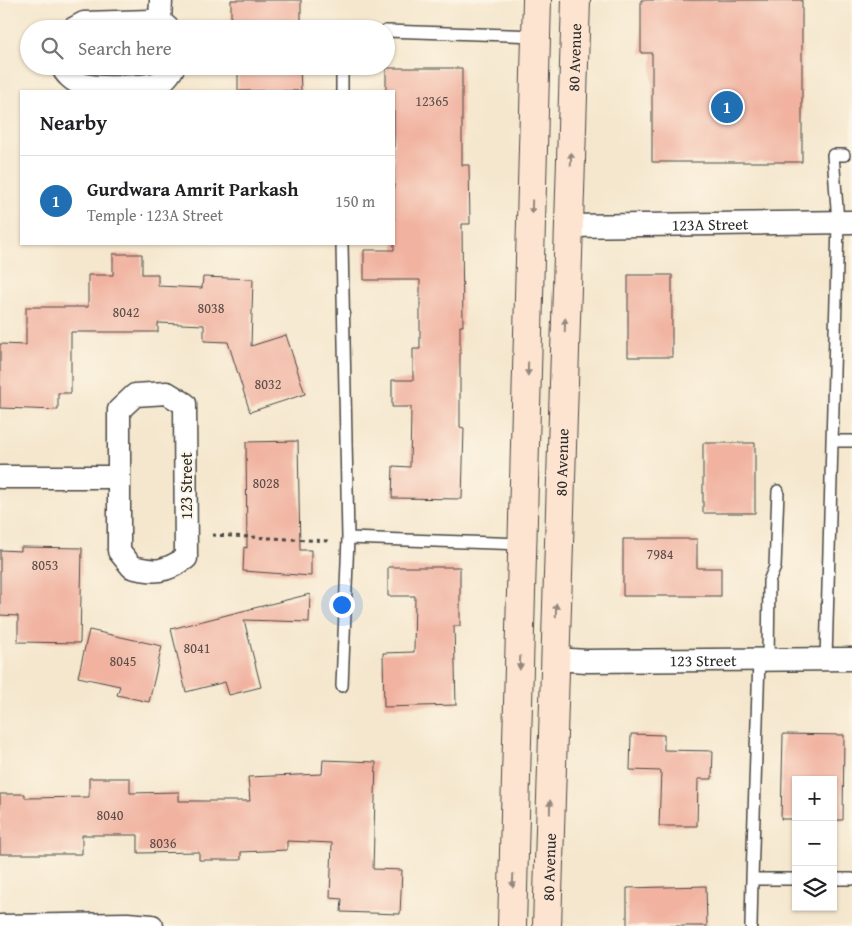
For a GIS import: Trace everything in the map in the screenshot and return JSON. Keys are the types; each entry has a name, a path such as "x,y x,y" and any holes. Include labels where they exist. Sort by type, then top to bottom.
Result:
{"main road":[{"path":"512,926 537,0"},
{"name":"80 Avenue","path":"547,926 576,0"},
{"path":"534,103 548,132 549,192 569,226"},
{"path":"523,544 536,566 535,631 554,659"}],"street":[{"path":"124,20 164,17"},
{"path":"68,75 81,84 93,86 149,86 169,75"},
{"name":"123A Street","path":"569,226 845,222"},
{"name":"123 Street","path":"167,392 186,404 186,558 170,569 152,572 132,567 119,551 118,477 119,410 135,395 167,392"},
{"path":"0,477 118,477"},
{"name":"123 Street","path":"554,659 587,661 852,660"},
{"path":"0,926 127,924 152,926"}],"lane":[{"path":"395,31 536,36"},
{"path":"342,75 342,90"},
{"path":"826,660 832,441 845,222 834,155 844,155"},
{"path":"342,245 348,538 342,686"},
{"path":"832,441 852,442"},
{"path":"751,926 764,659 770,581 775,567 778,491"},
{"path":"348,538 523,544"},
{"path":"752,879 792,879"},
{"path":"837,879 852,879"}],"path":[{"path":"208,534 336,542"}],"building":[{"path":"231,0 301,0 301,20 231,20"},
{"path":"641,0 802,0 802,162 652,162 652,53 641,53"},
{"path":"395,68 462,68 462,165 469,165 470,224 462,224 463,326 460,326 460,427 464,428 462,499 392,498 393,466 410,467 411,407 392,407 392,380 413,380 413,349 420,349 420,280 364,280 364,250 394,250 395,245 395,90 386,90 386,75 395,75"},
{"path":"238,75 300,75 301,90 238,90"},
{"path":"113,254 142,254 142,274 158,274 158,286 202,288 203,277 253,279 251,346 286,335 305,394 250,412 228,342 204,341 204,325 158,323 158,332 71,332 71,393 58,393 58,410 0,408 0,344 26,345 26,307 88,307 88,275 113,275"},
{"path":"628,275 672,275 672,357 628,357"},
{"path":"298,441 300,550 311,550 311,576 243,571 244,547 247,548 246,442"},
{"path":"703,443 755,443 755,513 703,513"},
{"path":"623,539 697,539 697,568 721,568 721,596 623,596"},
{"path":"21,547 82,548 80,643 18,642 18,616 0,615 0,550 21,551"},
{"path":"388,567 460,567 460,626 454,626 456,705 384,707 383,653 414,652 415,596 388,596"},
{"path":"310,594 309,622 244,620 261,687 229,695 225,682 186,692 171,629"},
{"path":"89,630 162,646 149,702 117,695 120,686 78,677"},
{"path":"631,734 664,735 664,750 713,751 712,779 698,779 697,826 659,826 661,771 630,770"},
{"path":"783,734 844,735 843,820 837,820 837,776 792,776 792,819 781,819"},
{"path":"323,760 376,762 373,869 402,870 400,914 341,912 342,899 330,898 332,843 287,841 287,850 241,852 241,860 199,860 199,852 138,853 138,835 82,835 82,854 0,854 0,794 25,794 25,798 89,797 89,778 130,778 130,793 179,792 179,801 250,801 248,777 322,774"},
{"path":"706,886 707,926 627,926 627,888"}],"place":[{"name":"Gurdwara Amrit Parkash","path":"727,107"}]}
